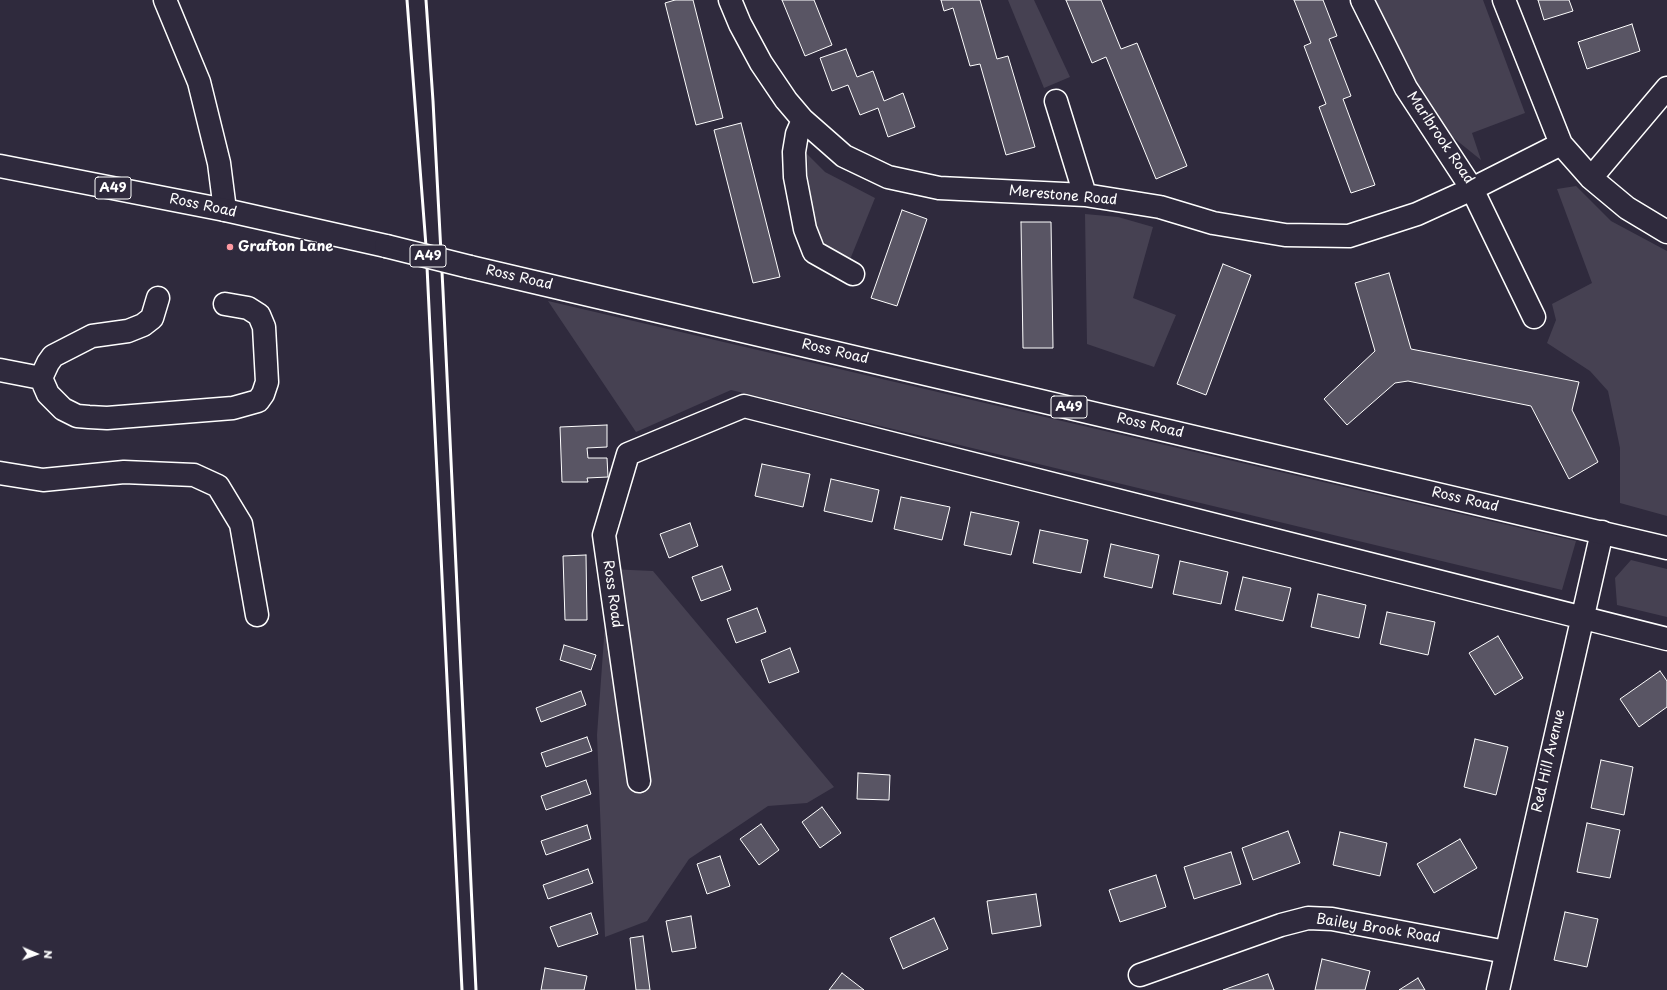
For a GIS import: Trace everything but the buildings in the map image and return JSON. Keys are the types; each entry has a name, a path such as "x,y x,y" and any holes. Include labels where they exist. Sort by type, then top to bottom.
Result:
{"main road":[{"path":"165,0 199,82 219,163 225,210"},
{"name":"Merestone Road","path":"730,0 740,24 761,63 786,100 803,120 844,156 888,178 939,188 1085,195 1160,207 1213,223 1286,235 1349,236 1417,214 1472,189"},
{"name":"Marlbrook Road","path":"1362,0 1406,88 1472,189 1561,144"},
{"path":"1504,0 1561,144 1591,178 1627,208 1667,232"},
{"path":"1591,178 1667,88"},
{"path":"1056,101 1085,195"},
{"path":"803,120 797,134 794,152 795,177 805,229 814,252 853,274"},
{"name":"Ross Road","path":"0,166 225,210 386,246 1667,548"},
{"path":"1472,189 1534,317"},
{"path":"158,298 152,318 142,325 128,331 92,336 53,356 41,378 48,394 63,409 77,416 88,418 107,418 233,408 258,401 268,382 264,326 259,315 248,308 226,304"},
{"path":"0,370 41,378"},
{"name":"Ross Road","path":"639,782 604,535 628,454 744,406 1667,639"},
{"path":"0,473 43,480 124,472 194,475 218,486 241,524 257,615"},
{"name":"Red Hill Avenue","path":"1498,990 1602,532"},
{"name":"Bailey Brook Road","path":"1140,976 1281,925 1308,918 1332,919 1506,952"}],"shaded area":[{"path":"1008,0 1034,0 1070,77 1044,88"},
{"path":"1376,0 1483,0 1525,113 1472,133 1481,160 1450,135 1416,83"},
{"path":"807,154 825,172 875,198 849,262 829,250 810,220"},
{"path":"1576,186 1611,221 1667,251 1667,516 1620,503 1620,448 1608,391 1590,371 1547,343 1556,320 1552,304 1592,283 1557,189"},
{"path":"1085,214 1118,217 1153,227 1133,298 1176,315 1154,367 1087,344"},
{"path":"548,301 1576,541 1562,590 731,390 636,432"},
{"path":"1631,560 1667,569 1667,617 1617,605 1615,578"},
{"path":"609,569 653,571 834,787 807,803 768,806 689,859 647,921 605,937 597,735"}],"railway":[{"path":"407,0 426,246 462,990"},
{"path":"426,0 443,291 476,990"}],"place":[{"name":"Grafton Lane","path":"230,247"}]}
